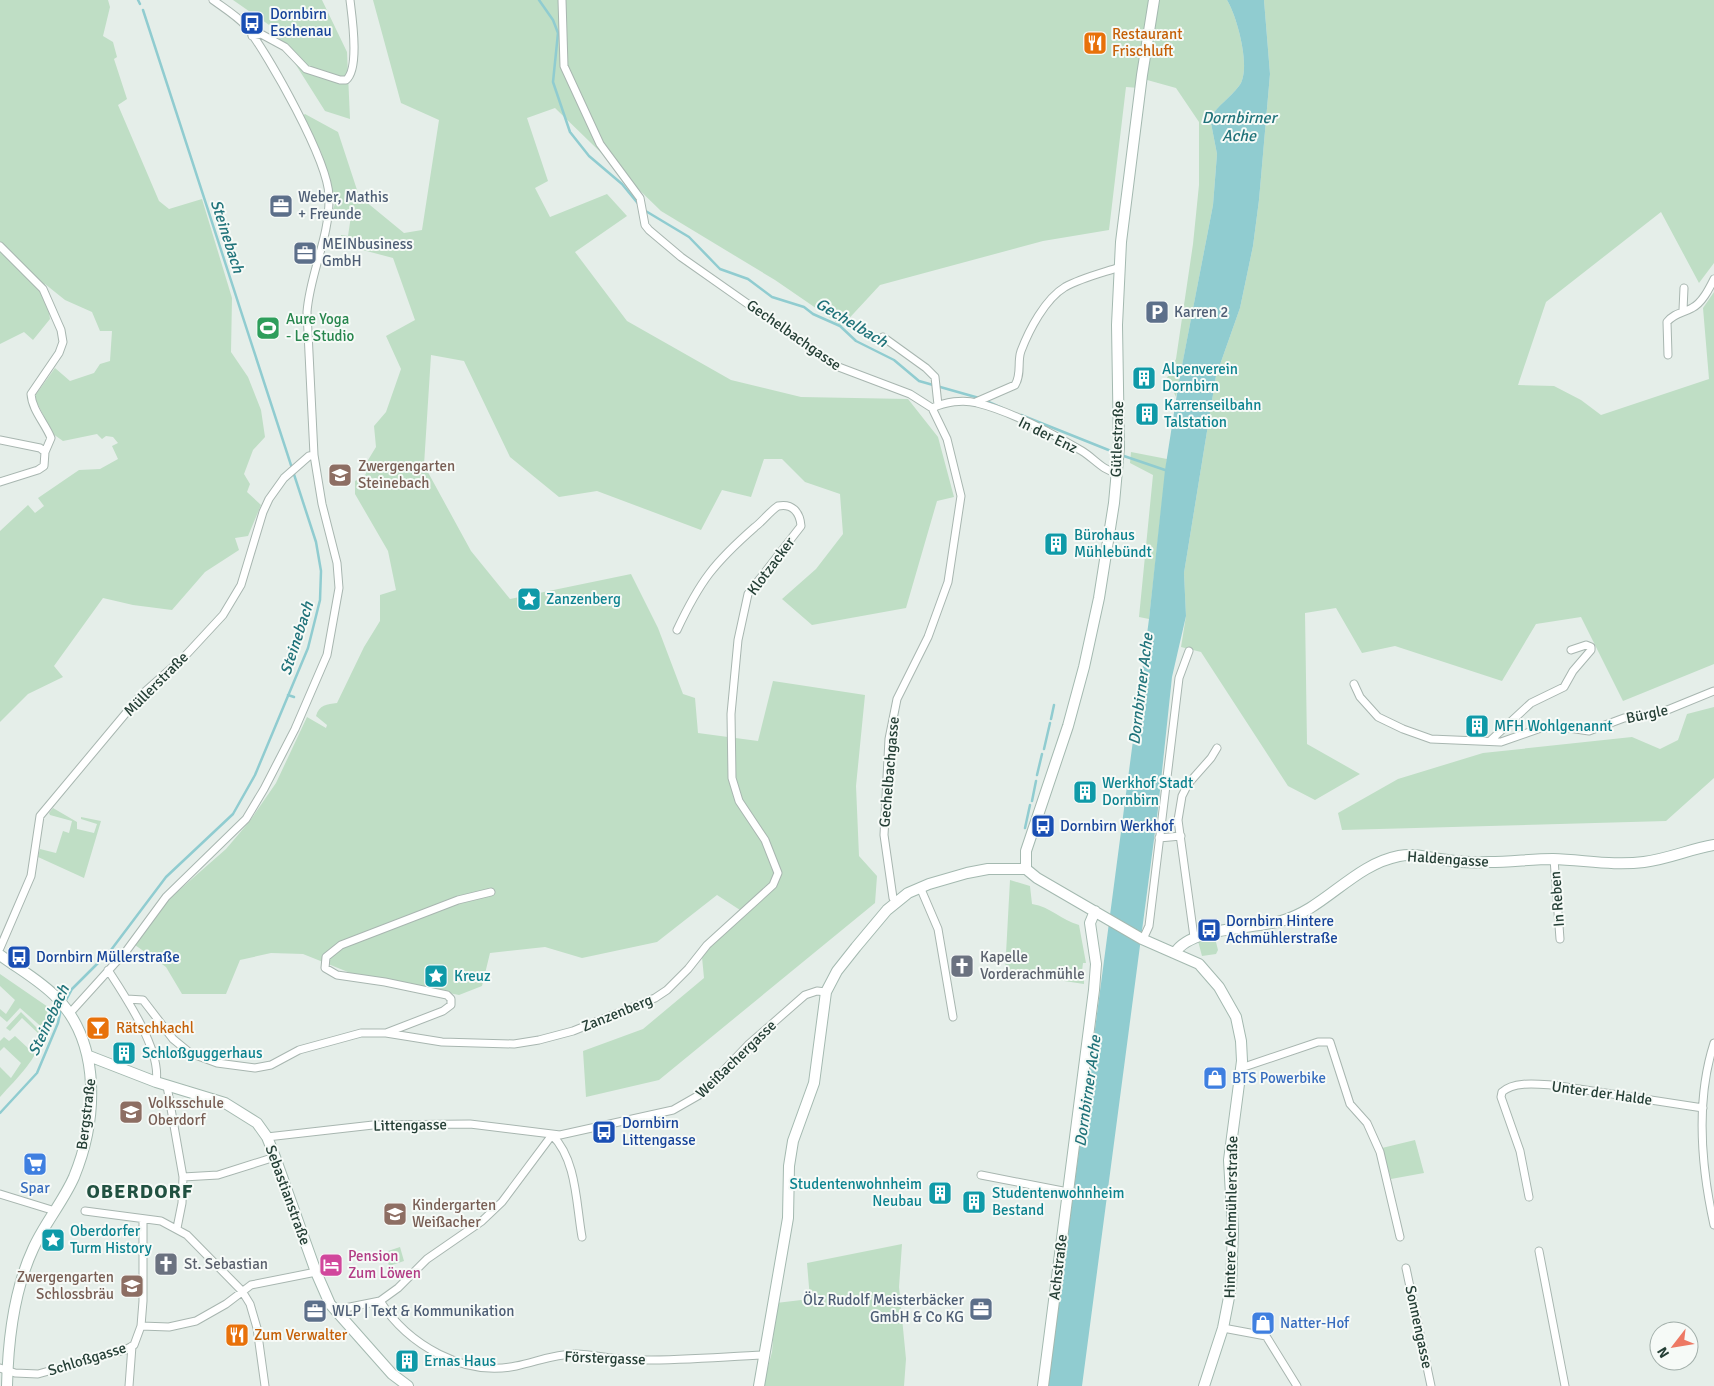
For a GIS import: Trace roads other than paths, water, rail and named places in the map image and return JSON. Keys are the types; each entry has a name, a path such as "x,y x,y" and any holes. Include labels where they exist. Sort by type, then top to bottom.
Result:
{"street":[{"path":"68,1011 127,950 166,897 246,819 295,729 327,655 336,612 337,564 322,504 314,455 307,312 308,296 326,230 329,195 316,152 307,132 252,36 244,25 213,0"},
{"path":"252,36 261,34 275,40 306,69 340,80 346,80 352,71 354,53 350,0"},
{"name":"Gechelbachgasse","path":"562,0 564,66 600,144 640,198 645,225 664,244 829,362 844,370 910,394 935,406 960,481 961,502 946,589 928,638 897,699 889,739 884,835 893,898 896,902"},
{"name":"Gütlestraße","path":"1026,869 1026,851 1068,726 1084,668 1104,570 1119,460 1117,325 1127,187 1154,0"},
{"path":"0,246 43,289 61,330 63,342 59,353 31,394 31,402 51,438 45,452 44,466 38,470 0,482"},
{"name":"In der Enz","path":"977,402 1009,388 1018,380 1020,352 1052,298 1063,288 1120,267"},
{"path":"1668,355 1667,322 1683,310 1689,310 1696,306 1714,279"},
{"path":"1683,310 1684,288"},
{"path":"883,337 926,368 935,377 935,406"},
{"name":"In der Enz","path":"935,406 947,402 977,402 1044,430 1084,452 1109,471 1117,473"},
{"path":"0,440 40,448 45,452"},
{"name":"Müllerstraße","path":"0,948 31,876 40,816 141,695 185,656 231,603 241,585 262,512 274,491 287,475 309,456 314,455"},
{"name":"Klotzacker","path":"677,630 695,592 705,576 726,552 778,506 784,505 796,510 801,526 748,594 743,608 731,714 732,778 740,801 772,854"},
{"path":"1491,740 1531,704 1564,687 1591,650 1591,647 1586,645 1571,650"},
{"path":"1144,940 1149,926 1179,678 1189,651"},
{"name":"Bürgle","path":"1354,684 1360,697 1378,717 1403,729 1431,739 1491,740 1501,742 1541,728 1562,727 1589,731 1624,718 1660,714 1714,691"},
{"path":"1175,953 1183,944 1194,937 1178,820 1182,796 1188,784 1211,758 1217,748"},
{"path":"1159,838 1181,836"},
{"name":"Haldengasse","path":"1194,937 1289,919 1309,908 1366,868 1396,857 1421,855 1457,862 1554,859 1623,864 1645,862 1714,846"},
{"name":"Zanzenberg","path":"127,999 143,1000 173,1039 190,1053 200,1058 234,1066 263,1068 299,1050 351,1036 386,1033 442,1042 514,1044 573,1030 655,998 667,990 688,969 707,945 773,885 778,873 772,854"},
{"name":"In Reben","path":"1554,859 1560,939"},
{"path":"759,1386 788,1218 789,1166 793,1141 814,1083 826,992 837,971 896,902 920,887 967,873 988,869 1026,869"},
{"name":"Hintere Achmühlerstraße","path":"1026,869 1037,878 1144,940 1191,959 1204,969 1228,1001 1239,1028 1241,1068 1229,1160 1233,1259 1229,1305 1204,1386"},
{"path":"920,887 938,929 953,1017"},
{"name":"Zanzenberg","path":"386,1033 443,1012 451,1005 451,999 447,996 385,982 337,975 325,968 326,957 341,945 458,900 491,892"},
{"name":"Achstraße","path":"1043,1386 1094,990 1096,964 1090,923 1095,911"},
{"name":"Bergstraße","path":"0,955 59,1000 68,1011 81,1033 88,1056 91,1090 83,1151 73,1178 33,1249 22,1278 4,1369 7,1386"},
{"path":"108,970 127,999 151,1047 157,1077 156,1082"},
{"name":"Weißachergasse","path":"552,1135 644,1117 682,1106 701,1094 748,1045 805,995 817,991 826,992"},
{"path":"1241,1068 1318,1042 1330,1042 1350,1104 1367,1123 1380,1152 1400,1237"},
{"path":"1713,1047 1703,1108 1704,1175 1714,1225"},
{"name":"Sebastianstraße","path":"88,1056 167,1086 225,1103 257,1123 267,1137 275,1157 325,1296 334,1310 392,1374 408,1386"},
{"name":"Unter der Halde","path":"1529,1197 1520,1151 1501,1097 1502,1092 1516,1086 1553,1085 1703,1108"},
{"path":"167,1086 183,1177 182,1203 177,1228"},
{"name":"Littengasse","path":"267,1137 373,1125 470,1124 552,1135"},
{"path":"334,1310 380,1302 398,1288 427,1259 482,1221 500,1204 552,1135 564,1152 569,1166 576,1194 582,1237"},
{"path":"183,1177 218,1175 275,1157"},
{"path":"982,1175 1068,1192"},
{"path":"0,1194 55,1212"},
{"path":"85,1211 161,1222 177,1228 187,1235 242,1291 250,1304 257,1328 265,1386"},
{"path":"141,1326 144,1301 143,1219"},
{"path":"1539,1251 1565,1386"},
{"name":"Sonnengasse","path":"1406,1268 1431,1386"},
{"name":"Schloßgasse","path":"4,1369 38,1374 132,1346 141,1326 169,1327 196,1321 226,1304 242,1291 258,1283 316,1272"},
{"name":"Förstergasse","path":"380,1302 392,1317 422,1344 447,1358 484,1368 516,1366 548,1357 569,1354 632,1360 764,1355"},
{"path":"1223,1328 1266,1336 1297,1386"},
{"path":"129,1386 132,1346"}],"water":[{"name":"Dornbirner Ache","path":"1227,0 1264,0 1270,74 1259,200 1253,246 1240,308 1216,376 1184,573 1186,616 1172,677 1158,809 1082,1386 1048,1386 1149,619 1165,470 1179,381 1213,205 1217,154 1210,118 1239,86 1243,78 1244,56 1242,43 1235,18"}],"waterway":[{"name":"Steinebach","path":"138,0 140,4"},
{"name":"Gechelbach","path":"539,0 553,20 558,33 553,82 570,132 589,156 622,184 640,206"},
{"name":"Steinebach","path":"65,1002 72,989 111,950 166,877 233,814 255,775 308,648 320,600 321,571 316,542 143,10"},
{"name":"Gechelbach","path":"644,210 689,237 720,269 748,279 772,297 804,307 813,314 840,326 856,341 894,360 919,381 979,398"},
{"name":"Gechelbach","path":"984,400 1002,408"},
{"name":"Gechelbach","path":"1021,415 1116,453"},
{"name":"Gechelbach","path":"1121,455 1168,471"},
{"name":"Steinebach","path":"288,695 294,697"},
{"path":"1051,719 1054,705"},
{"path":"1044,749 1050,723"},
{"path":"1037,775 1042,754"},
{"path":"1032,801 1036,781"},
{"path":"1025,828 1030,805"},
{"name":"Steinebach","path":"0,1113 37,1073 58,1023 61,1009"}],"place":[{"name":"Dornbirn Eschenau","path":"252,23"},
{"name":"Restaurant Frischluft","path":"1095,43"},
{"name":"Weber, Mathis + Freunde","path":"281,206"},
{"name":"MEINbusiness GmbH","path":"305,253"},
{"name":"Karren 2","path":"1157,312"},
{"name":"Aure Yoga - Le Studio","path":"268,328"},
{"name":"Alpenverein Dornbirn","path":"1144,378"},
{"name":"Karrenseilbahn Talstation","path":"1147,414"},
{"name":"Zwergengarten Steinebach","path":"340,475"},
{"name":"Bürohaus Mühlebündt","path":"1056,544"},
{"name":"Zanzenberg","path":"529,599"},
{"name":"MFH Wohlgenannt","path":"1477,726"},
{"name":"Werkhof Stadt Dornbirn","path":"1085,792"},
{"name":"Dornbirn Werkhof","path":"1043,826"},
{"name":"Dornbirn Hintere Achmühlerstraße","path":"1209,930"},
{"name":"Dornbirn Müllerstraße","path":"19,957"},
{"name":"Kapelle Vorderachmühle","path":"962,966"},
{"name":"Kreuz","path":"436,976"},
{"name":"Rätschkachl","path":"98,1028"},
{"name":"Schloßguggerhaus","path":"124,1053"},
{"name":"BTS Powerbike","path":"1215,1078"},
{"name":"Volksschule Oberdorf","path":"131,1112"},
{"name":"Dornbirn Littengasse","path":"604,1132"},
{"name":"Spar","path":"35,1164"},
{"name":"Studentenwohnheim Neubau","path":"940,1193"},
{"name":"Studentenwohnheim Bestand","path":"974,1202"},
{"name":"Kindergarten Weißacher","path":"395,1214"},
{"name":"Oberdorfer Turm History","path":"53,1240"},
{"name":"St. Sebastian","path":"166,1264"},
{"name":"Pension Zum Löwen","path":"331,1265"},
{"name":"Zwergengarten Schlossbräu","path":"132,1286"},
{"name":"Ölz Rudolf Meisterbäcker GmbH & Co KG","path":"981,1309"},
{"name":"WLP | Text & Kommunikation","path":"315,1311"},
{"name":"Natter-Hof","path":"1263,1323"},
{"name":"Zum Verwalter","path":"237,1335"},
{"name":"Ernas Haus","path":"407,1361"}],"district":[{"name":"OBERDORF","path":"140,1191"}]}
